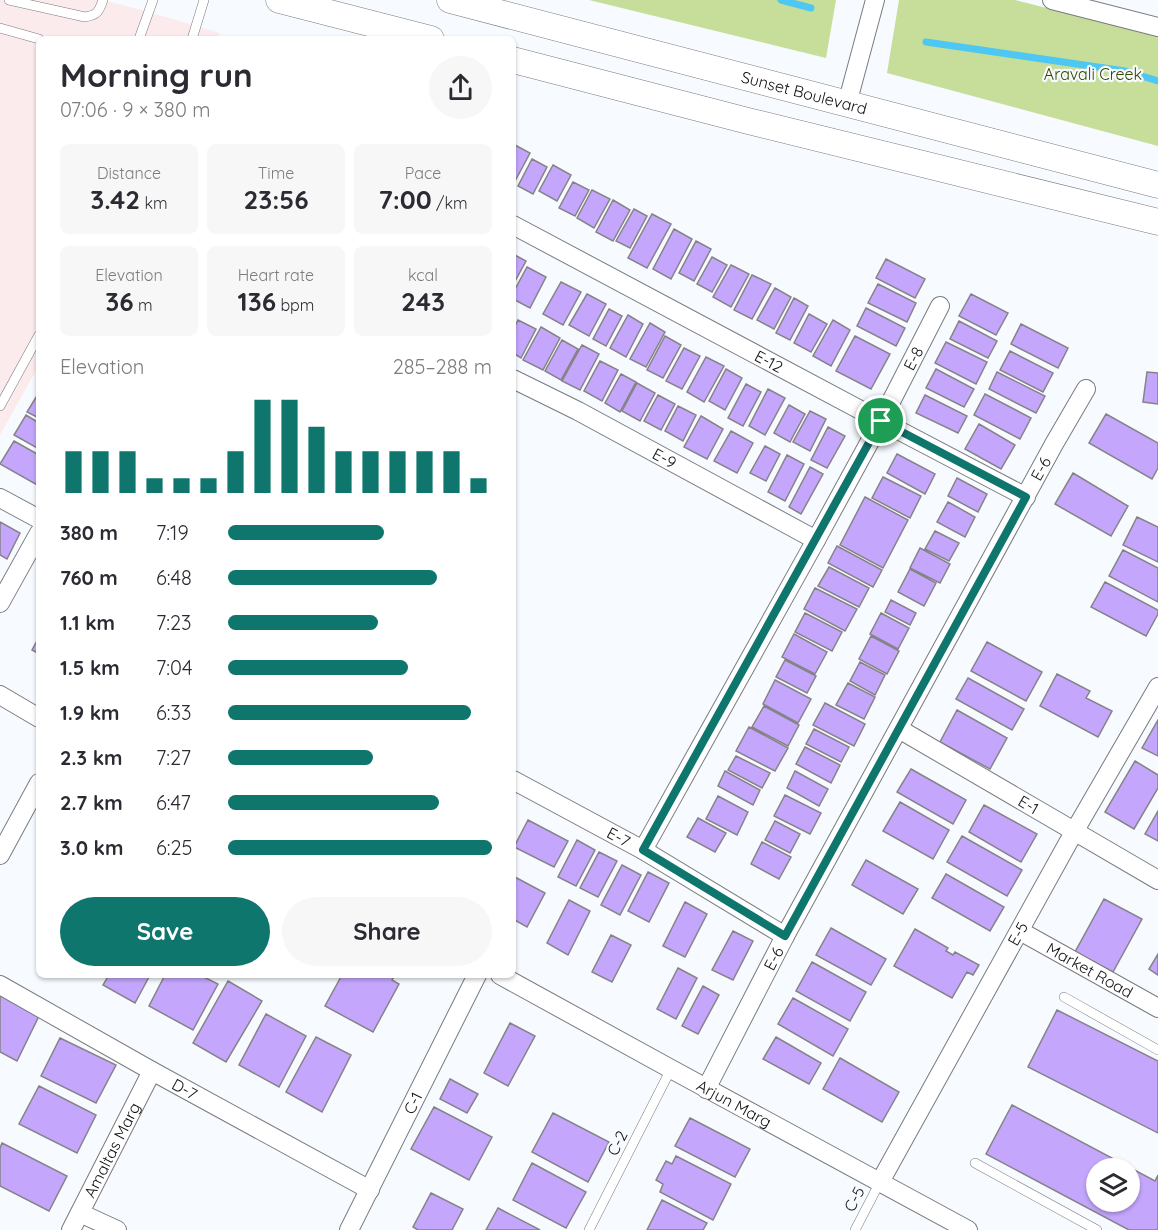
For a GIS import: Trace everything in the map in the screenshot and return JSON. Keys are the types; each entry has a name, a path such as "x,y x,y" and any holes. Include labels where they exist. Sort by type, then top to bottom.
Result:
{"main road":[{"path":"279,0 419,36"},
{"name":"Sunset Boulevard","path":"450,0 1158,184"},
{"path":"516,61 748,121 1158,222"},
{"path":"748,121 758,81"}],"street":[{"path":"847,104 875,0"},
{"path":"1052,0 1158,27"},
{"name":"E-12","path":"516,227 1026,497"},
{"name":"E-8","path":"643,850 881,421 940,306"},
{"name":"E-9","path":"516,380 578,411 816,540"},
{"name":"E-6","path":"706,1089 785,936 1086,389"},
{"path":"0,498 36,517"},
{"path":"0,603 36,539"},
{"name":"E-5","path":"880,1182 1074,832 1158,687"},
{"path":"0,695 36,716"},
{"name":"E-1","path":"899,729 1158,880"},
{"name":"E-7","path":"516,782 643,850 785,936"},
{"path":"0,855 36,789"},
{"name":"Market Road","path":"1020,931 1158,1008"},
{"name":"C-1","path":"349,1230 476,978"},
{"name":"Arjun Marg","path":"505,978 968,1230"},
{"name":"D-7","path":"0,985 370,1190"},
{"name":"Amaltas Marg","path":"72,1230 152,1071"},
{"path":"80,1213 117,1230"}],"lane":[{"path":"9,0 85,17 93,16 99,11 103,0"},
{"path":"140,36 153,0"},
{"path":"193,36 204,0"},
{"path":"0,28 36,38"},
{"path":"0,405 36,340"},
{"path":"1064,997 1158,1050"},
{"name":"C-2","path":"589,1230 671,1070"},
{"path":"975,1163 1097,1230"},
{"name":"C-5","path":"855,1230 880,1182"}],"shaded area":[{"path":"0,0 103,0 220,33 218,36 36,36 36,370 0,435"}],"green space":[{"path":"589,0 836,0 826,58"},
{"name":"Aravali Creek","path":"899,0 1015,0 1158,36 1158,146 887,73"}],"building":[{"path":"516,146 530,153 516,179"},
{"path":"532,159 547,167 533,194 518,186"},
{"path":"553,165 571,175 557,201 539,191"},
{"path":"573,182 589,190 575,216 559,208"},
{"path":"592,190 610,199 594,228 577,218"},
{"path":"613,200 630,210 613,241 596,232"},
{"path":"634,209 647,216 630,248 616,241"},
{"path":"652,214 671,224 647,268 628,258"},
{"path":"674,229 692,239 671,279 653,269"},
{"path":"696,241 711,249 694,281 679,273"},
{"path":"516,256 526,261 516,279"},
{"path":"712,257 727,265 712,292 697,284"},
{"path":"886,259 925,279 915,298 876,278"},
{"path":"731,265 749,274 731,307 713,297"},
{"path":"527,267 546,277 530,308 516,301 516,287"},
{"path":"752,275 771,284 752,319 734,310"},
{"path":"561,282 581,292 563,325 543,314"},
{"path":"878,284 916,303 907,322 868,303"},
{"path":"775,288 791,297 774,329 757,320"},
{"path":"587,294 606,304 589,336 569,325"},
{"path":"971,294 1008,313 996,335 959,316"},
{"path":"794,298 808,306 790,340 776,333"},
{"path":"866,308 905,328 896,346 857,326"},
{"path":"609,309 622,316 606,346 593,339"},
{"path":"809,314 827,324 811,352 794,343"},
{"path":"628,315 643,324 626,357 610,348"},
{"path":"518,320 536,329 521,358 516,355"},
{"path":"833,320 850,330 831,366 813,356"},
{"path":"959,321 997,341 988,358 950,339"},
{"path":"650,323 665,332 646,367 630,359"},
{"path":"1021,324 1068,348 1058,368 1011,344"},
{"path":"541,327 560,338 543,370 523,360"},
{"path":"665,336 681,345 663,378 647,370"},
{"path":"855,336 890,354 871,389 836,371"},
{"path":"562,340 578,349 561,380 545,371"},
{"path":"946,342 987,362 976,384 935,363"},
{"path":"582,345 599,354 580,390 562,381"},
{"path":"684,348 700,356 682,389 666,381"},
{"path":"1010,351 1053,373 1043,392 1000,370"},
{"path":"706,357 724,366 704,402 687,392"},
{"path":"600,361 618,370 602,401 584,391"},
{"path":"726,369 742,378 725,410 709,401"},
{"path":"936,369 974,389 964,407 926,388"},
{"path":"997,372 1045,396 1036,413 989,389"},
{"path":"1147,372 1158,373 1158,404 1143,402"},
{"path":"621,374 636,382 620,412 605,403"},
{"path":"637,383 655,393 640,421 622,411"},
{"path":"746,384 761,392 743,426 728,418"},
{"path":"768,389 785,398 765,435 749,426"},
{"path":"985,394 1031,418 1020,439 974,415"},
{"path":"658,395 675,404 661,430 644,421"},
{"path":"925,395 967,416 958,433 916,413"},
{"path":"36,397 36,416 27,412"},
{"path":"789,405 805,414 790,442 774,433"},
{"path":"678,406 696,415 683,441 665,431"},
{"path":"810,411 826,419 810,451 793,442"},
{"path":"1106,414 1158,443 1158,468 1152,479 1089,443"},
{"path":"26,415 36,421 36,447 14,435"},
{"path":"701,416 723,429 707,459 684,447"},
{"path":"979,424 1015,445 1001,469 965,449"},
{"path":"828,427 845,436 827,468 811,460"},
{"path":"731,431 753,443 737,473 714,461"},
{"path":"14,441 36,453 36,484 0,464"},
{"path":"765,446 780,454 766,481 750,473"},
{"path":"897,454 935,474 925,494 887,473"},
{"path":"787,455 804,464 785,501 768,492"},
{"path":"810,467 823,474 801,514 789,507"},
{"path":"1073,473 1128,506 1111,536 1055,504"},
{"path":"883,477 921,496 910,518 872,498"},
{"path":"957,478 987,494 978,512 948,496"},
{"path":"865,497 908,520 883,568 840,545"},
{"path":"948,502 975,517 965,537 937,522"},
{"path":"1137,517 1158,527 1158,562 1123,545"},
{"path":"0,522 20,533 7,559 0,555"},
{"path":"935,531 959,543 949,561 925,549"},
{"path":"837,546 882,570 873,587 828,563"},
{"path":"920,548 950,564 940,583 910,568"},
{"path":"1123,550 1158,568 1158,602 1109,576"},
{"path":"829,567 869,588 859,607 818,586"},
{"path":"910,569 936,583 924,606 898,592"},
{"path":"1105,582 1158,610 1146,636 1091,607"},
{"path":"815,588 857,609 845,631 804,609"},
{"path":"891,600 916,613 910,625 885,612"},
{"path":"805,613 842,632 832,651 795,632"},
{"path":"881,613 909,628 898,649 870,634"},
{"path":"794,634 827,652 815,674 782,657"},
{"path":"871,636 899,651 887,674 859,659"},
{"path":"987,642 1042,672 1026,701 971,671"},
{"path":"785,660 816,676 807,693 776,677"},
{"path":"860,662 885,675 875,695 850,681"},
{"path":"1057,674 1090,691 1086,698 1112,711 1098,737 1040,706"},
{"path":"968,678 1024,709 1012,730 956,699"},
{"path":"775,680 811,699 798,723 763,704"},
{"path":"848,683 875,697 864,719 836,705"},
{"path":"825,703 865,724 854,746 813,725"},
{"path":"764,706 799,725 788,746 752,727"},
{"path":"957,710 1007,738 990,769 940,742"},
{"path":"1158,720 1158,756 1142,748"},
{"path":"749,727 788,748 775,771 736,751"},
{"path":"814,729 849,747 841,762 806,744"},
{"path":"805,747 840,765 831,783 796,764"},
{"path":"736,756 770,773 762,788 728,770"},
{"path":"1135,761 1158,775 1158,788 1134,829 1105,812"},
{"path":"911,769 966,800 953,824 897,792"},
{"path":"725,771 760,790 753,805 718,786"},
{"path":"795,771 828,789 819,806 787,788"},
{"path":"785,795 821,813 810,834 774,816"},
{"path":"718,796 748,812 737,835 706,819"},
{"path":"900,802 949,830 933,859 883,831"},
{"path":"984,805 1037,834 1021,862 969,832"},
{"path":"1158,811 1158,841 1145,834"},
{"path":"698,818 726,833 715,852 687,837"},
{"path":"528,820 568,841 554,867 516,848 516,843"},
{"path":"775,821 800,834 790,853 765,840"},
{"path":"962,836 1022,870 1007,896 947,862"},
{"path":"577,840 595,850 576,886 558,877"},
{"path":"762,842 791,857 779,879 751,864"},
{"path":"599,852 617,861 598,897 580,888"},
{"path":"866,860 918,889 903,914 852,885"},
{"path":"622,865 641,875 620,915 601,905"},
{"path":"648,872 669,883 649,922 628,911"},
{"path":"946,874 1004,907 990,931 932,898"},
{"path":"516,878 545,893 527,927 516,921"},
{"path":"1104,899 1142,919 1113,972 1075,952"},
{"path":"569,900 590,911 568,955 547,943"},
{"path":"685,902 707,914 685,957 663,946"},
{"path":"831,928 886,959 871,985 816,955"},
{"path":"915,929 948,948 946,951 953,955 955,952 979,965 973,975 967,972 952,998 894,966"},
{"path":"733,931 753,941 733,980 712,970"},
{"path":"611,935 631,945 612,982 592,972"},
{"path":"1158,954 1158,975 1149,969"},
{"path":"812,962 866,992 850,1021 796,991"},
{"path":"678,968 697,978 676,1019 657,1009"},
{"path":"107,978 148,978 135,1003 103,985"},
{"path":"163,978 206,978 218,984 193,1030 149,1006"},
{"path":"340,978 393,978 392,980 399,984 373,1032 325,1006"},
{"path":"228,981 262,1001 226,1062 193,1043"},
{"path":"703,986 719,995 698,1034 682,1026"},
{"path":"0,994 40,1014 17,1061 0,1052"},
{"path":"793,998 848,1029 833,1056 778,1024"},
{"path":"1057,1010 1158,1061 1158,1133 1028,1067"},
{"path":"266,1014 306,1036 279,1087 239,1065"},
{"path":"510,1023 535,1036 508,1086 484,1073"},
{"path":"316,1037 351,1055 322,1112 286,1092"},
{"path":"776,1037 821,1063 809,1084 763,1059"},
{"path":"60,1038 116,1065 96,1103 41,1076"},
{"path":"840,1058 899,1092 882,1122 823,1089"},
{"path":"450,1079 478,1094 467,1113 440,1099"},
{"path":"39,1086 96,1115 77,1153 19,1124"},
{"path":"1012,1105 1112,1158 1086,1158 1086,1207 986,1154"},
{"path":"434,1107 492,1137 469,1180 411,1149"},
{"path":"553,1113 609,1142 588,1182 532,1152"},
{"path":"690,1118 750,1149 735,1177 675,1146"},
{"path":"2,1143 67,1176 49,1211 0,1186"},
{"path":"676,1156 731,1184 713,1220 660,1192 663,1184 656,1180 666,1161 672,1164"},
{"path":"532,1163 586,1192 566,1228 513,1200"},
{"path":"1140,1173 1155,1181 1158,1175 1158,1230 1129,1230 1095,1212 1140,1212"},
{"path":"431,1193 463,1209 452,1230 418,1230 413,1227"},
{"path":"662,1200 707,1223 703,1230 647,1230"},
{"path":"498,1208 540,1230 486,1230"}],"waterway":[{"path":"781,0 811,8"},
{"path":"926,42 1125,71 1158,81"}],"route":[{"path":"881,421 1026,497 785,936 643,850 881,421"}]}
